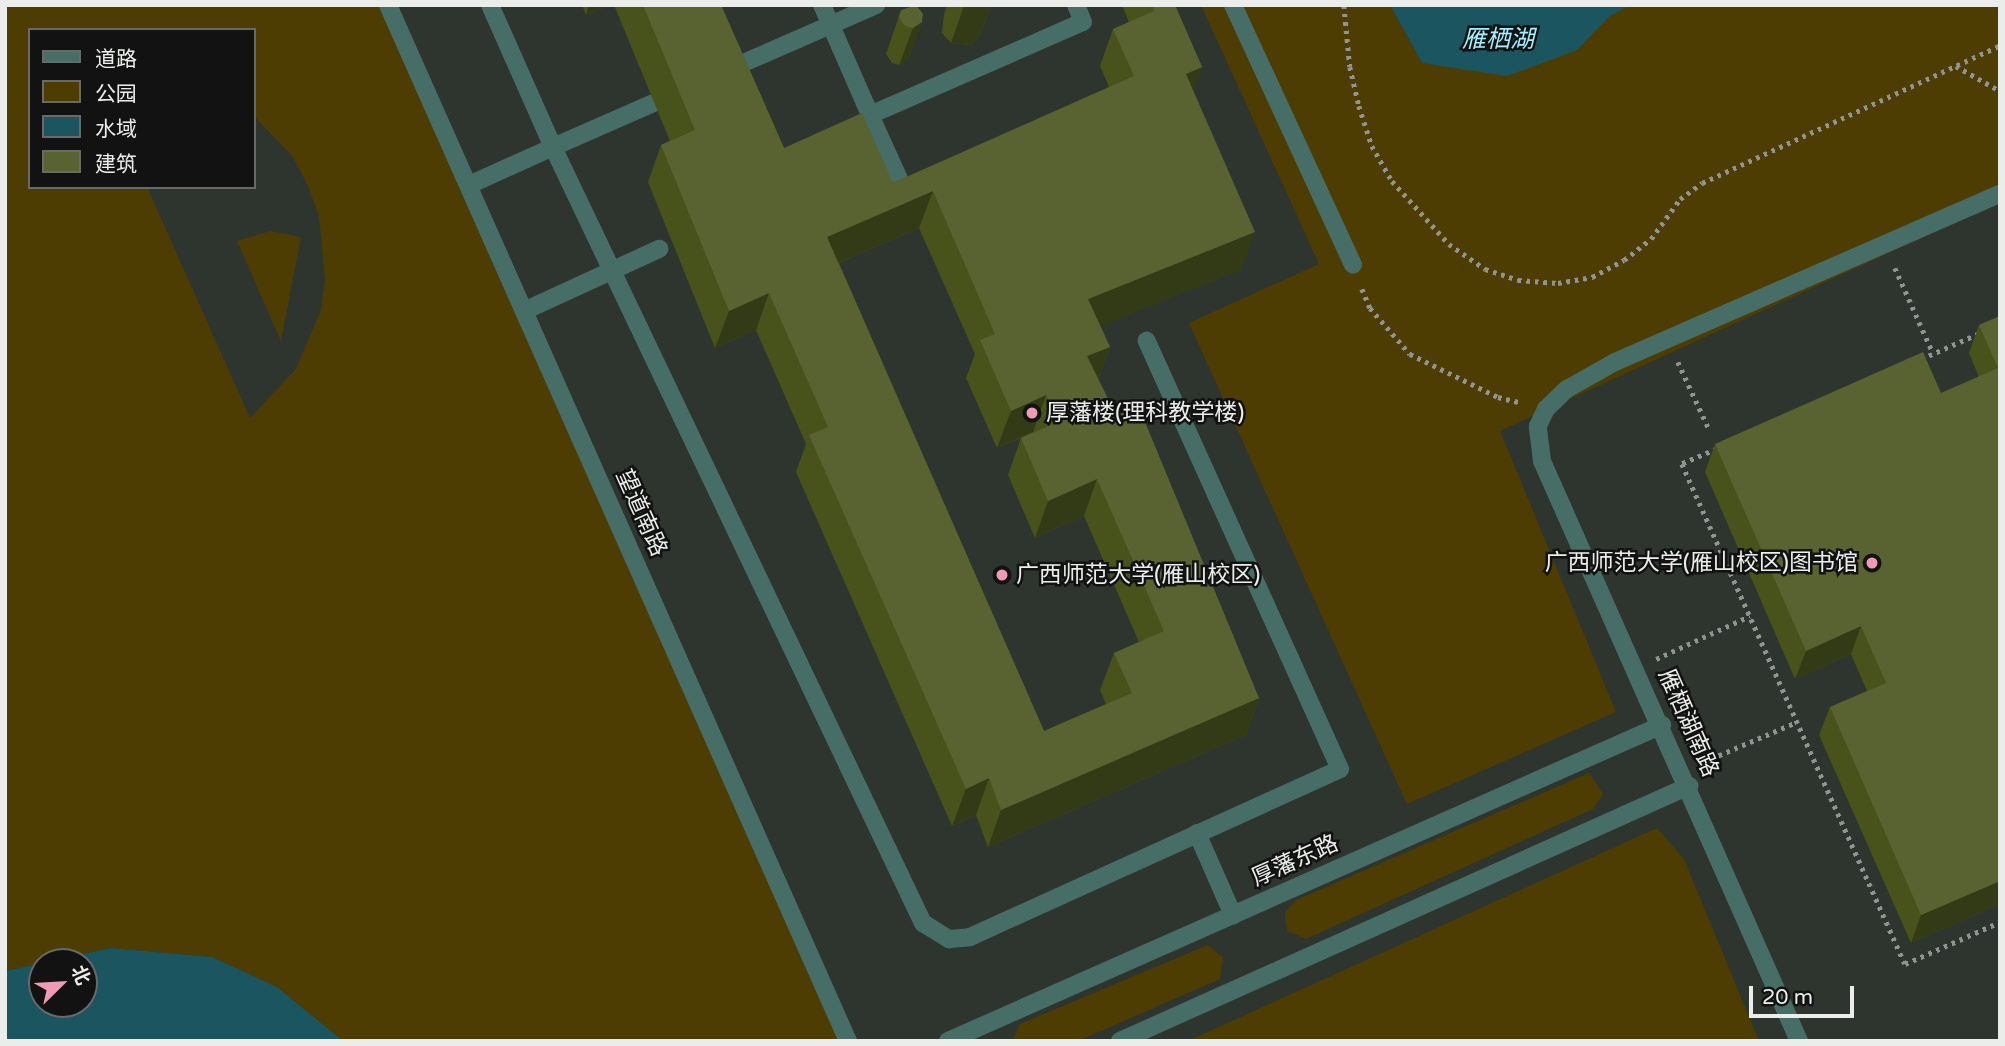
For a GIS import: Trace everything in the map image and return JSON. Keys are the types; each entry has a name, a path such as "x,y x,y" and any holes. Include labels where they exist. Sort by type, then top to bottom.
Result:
{"street":[{"name":"望道南路","path":"388,5 848,1041"},
{"path":"490,5 610,271 923,923 933,933 949,939 970,937 1340,769 1147,341"},
{"path":"822,5 908,200"},
{"path":"469,186 876,5"},
{"path":"870,115 1083,22 1076,5"},
{"path":"1233,5 1353,265"},
{"path":"1546,409 1580,381 1667,339 2000,194"},
{"path":"524,311 659,249"},
{"name":"雁栖湖南路","path":"1546,409 1538,426 1542,461 1686,778 1799,1041"},
{"name":"厚藩东路","path":"948,1041 1662,725"},
{"path":"1120,1041 1686,778"},
{"path":"1197,833 1233,915"}],"path":[{"path":"1344,5 1350,67 1359,106 1372,146 1392,181 1449,244 1485,269 1518,281 1558,283 1592,277 1625,261 1651,239 1680,199 1702,183 2000,45"},
{"path":"1955,66 2000,91"},
{"path":"1353,265 1370,308 1410,354 1498,397 1546,409"},
{"path":"1894,267 1933,353"},
{"path":"1908,364 1989,329"},
{"path":"1667,339 1709,429"},
{"path":"1720,448 1682,464 1905,964 2000,922"},
{"path":"1637,668 1750,617"},
{"path":"1686,778 1797,722"}],"shaded area":[{"name":"广西师范大学(雁山校区)","path":"5,5 2000,5 2000,1041 5,1041"}],"green space":[{"path":"5,5 388,5 848,1041 343,1041 277,987 212,957 110,948 98,951 98,948 28,948 28,966 5,971","holes":["28,28 256,28 256,118 293,157 319,216 325,279 321,310 296,369 250,418 148,189 28,189"]},
{"path":"1201,5 1390,5 1422,63 1577,50 1610,16 1630,5 2000,5 2000,202 1500,431 1616,712 1407,804 1189,323 1319,264"},
{"path":"270,231 301,237 281,341 237,241"},
{"path":"1589,773 1603,794 1593,809 1306,939 1287,931 1285,913 1296,900"},
{"path":"1657,828 1684,859 1759,1041 1188,1041"},
{"path":"1208,945 1223,958 1220,979 1078,1041 1012,1041 1020,1024"}],"water":[{"name":"雁栖湖","path":"1390,5 1630,5 1610,16 1577,50 1507,76 1422,63"},
{"path":"110,948 212,957 277,987 343,1041 5,1041 5,971 28,966 28,1018 98,1018 98,951"}],"building":[{"name":"厚藩楼(理科教学楼)","path":"643,5 721,5 784,148 862,113 893,183 1134,76 1113,29 1154,11 1152,5 1175,5 1202,67 1186,74 1255,232 1088,299 1110,347 1087,356 1115,413 1138,405 1259,698 1001,810 989,778 966,789 809,435 828,427 769,293 729,311 661,145 695,130","holes":["933,191 995,334 980,340 1011,411 1046,395 1058,422 1021,438 1048,501 1097,479 1164,631 1114,653 1132,693 1044,731 827,237"]},
{"path":"916,5 923,14 922,22 913,28 905,26 899,17 901,10"},
{"name":"广西师范大学(雁山校区)图书馆","path":"2000,316 2000,881 1921,915 1830,707 1886,683 1861,626 1806,651 1715,444 1923,352 1941,393 1998,368 1979,325"}],"place":[{"name":"厚藩楼(理科教学楼)","path":"1032,413"},
{"name":"广西师范大学(雁山校区)图书馆","path":"1872,563"},
{"name":"广西师范大学(雁山校区)","path":"1002,575"}]}
